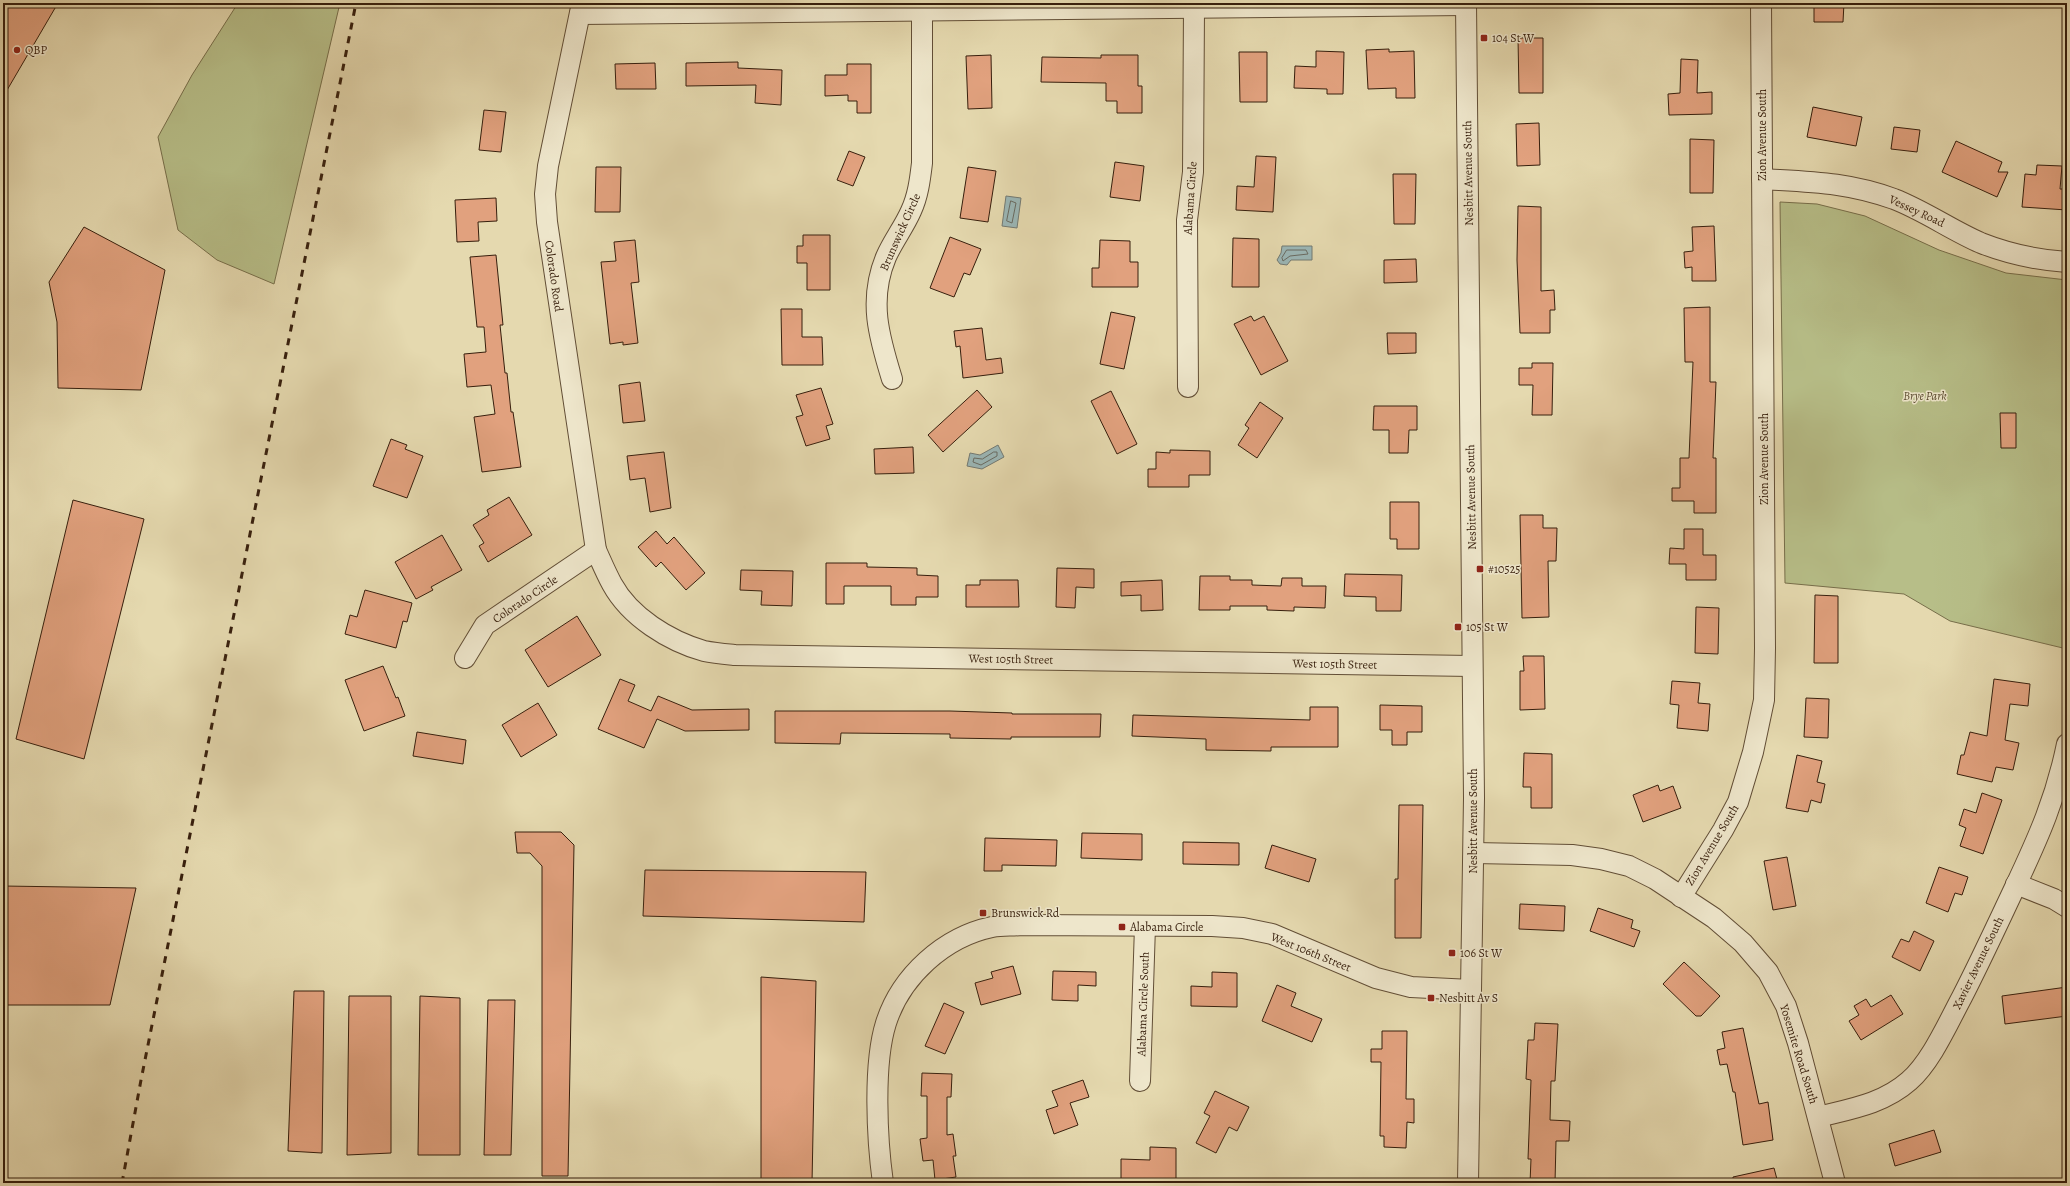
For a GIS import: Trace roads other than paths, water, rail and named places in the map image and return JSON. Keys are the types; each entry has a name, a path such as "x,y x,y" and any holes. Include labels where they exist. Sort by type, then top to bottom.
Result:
{"street":[{"name":"Zion Avenue South","path":"1681,897 1723,830 1738,802 1753,752 1764,700 1765,648 1761,3"},
{"path":"581,9 922,11 1022,7 1194,8 1466,4"},
{"name":"Nesbitt Avenue South","path":"1466,4 1474,854 1468,1183"},
{"name":"Alabama Circle","path":"1188,387 1186,220 1193,172 1194,8"},
{"name":"Colorado Road","path":"581,9 548,166 545,194 547,222 596,550"},
{"name":"Brunswick Circle","path":"892,379 880,340 876,312 878,283 886,257 911,211 919,188 922,164 922,11"},
{"name":"Vessey Road","path":"1762,179 1820,181 1858,188 1894,199 1928,214 1988,245 2016,255 2067,262"},
{"name":"West 105th Street","path":"596,550 612,585 630,608 653,627 678,642 705,651 735,655 1472,666"},
{"name":"Colorado Circle","path":"465,658 486,625 596,550"},
{"name":"Xavier Avenue South","path":"1818,1117 1868,1105 1891,1095 1910,1080 1925,1062 1948,1025 1984,955 2051,806 2067,744"},
{"name":"Yosemite Road South","path":"1474,854 1572,855 1601,859 1629,866 1654,879 1714,918 1743,943 1768,972 1786,1006 1798,1043 1836,1183"},
{"path":"2016,884 2054,899 2067,907"},
{"name":"West 106th Street","path":"883,1183 878,1138 880,1052 886,1023 898,995 916,971 938,951 964,937 992,927 1022,925 1243,928 1272,934 1376,978 1411,987 1471,990"},
{"name":"Alabama Circle South","path":"1140,1082 1145,926"}],"water":[{"path":"1006,196 1021,198 1017,228 1002,226"},
{"path":"1282,246 1312,246 1312,260 1291,260 1287,265 1280,264 1277,260 1281,253"},
{"path":"998,445 1004,457 982,469 967,466 970,453 980,455"}],"railway":[{"path":"122,1183 141,1080 356,3"}],"place":[{"name":"104 St W","path":"1484,38"},
{"name":"QBP","path":"17,50"},
{"name":"#10525","path":"1480,569"},
{"name":"105 St W","path":"1458,627"},
{"name":"Brunswick Rd","path":"983,913"},
{"name":"Alabama Circle","path":"1122,927"},
{"name":"106 St W","path":"1452,953"},
{"name":"Nesbitt Av S","path":"1431,998"}],"park label":[{"name":"Brye Park","path":"1925,396"}]}
